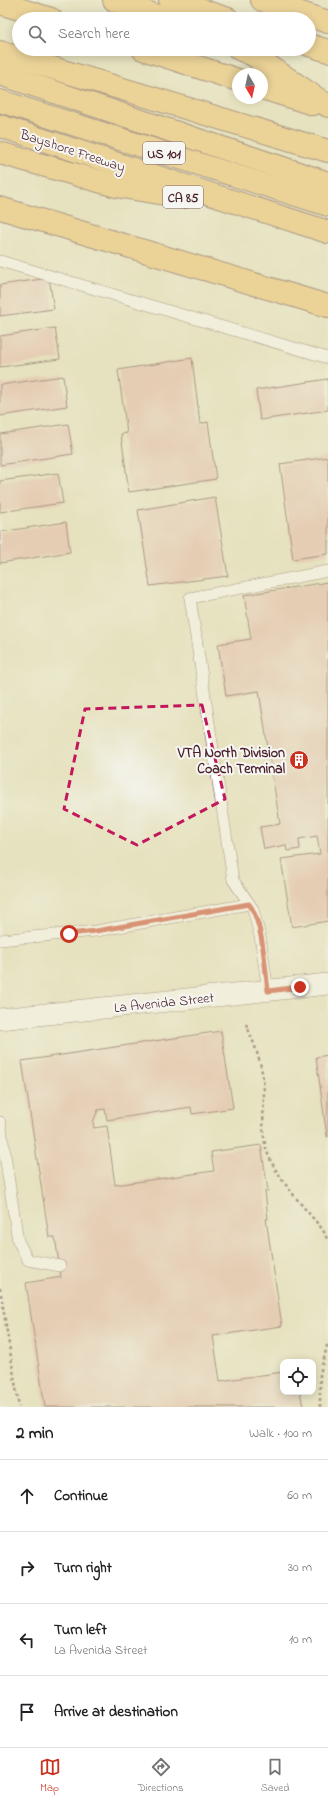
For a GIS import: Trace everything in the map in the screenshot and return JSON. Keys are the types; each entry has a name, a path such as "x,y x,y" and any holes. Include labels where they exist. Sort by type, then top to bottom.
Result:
{"highway":[{"path":"114,0 146,12"},
{"path":"170,0 207,12"},
{"path":"262,0 304,12"},
{"path":"262,0 298,12"},
{"path":"0,2 30,12"},
{"path":"316,16 328,19"},
{"path":"316,18 328,22"},
{"path":"316,47 328,51"},
{"path":"0,52 12,56"},
{"path":"13,56 328,151"},
{"path":"164,56 232,78"},
{"path":"254,56 328,107"},
{"path":"0,74 328,183"},
{"path":"268,90 328,107"},
{"name":"US 101","path":"0,101 328,205"},
{"name":"Bayshore Freeway","path":"0,126 249,208 328,232"},
{"name":"CA 85","path":"0,153 116,186 249,208"},
{"path":"0,208 328,306"},
{"path":"0,214 65,227"}],"street":[{"name":"La Avenida Street","path":"0,1019 328,984"}],"lane":[{"path":"0,261 328,358"},
{"path":"268,991 260,936 253,908 233,880 190,598 328,571"},
{"path":"0,940 96,931 249,904"},
{"path":"0,1122 18,1241 28,1260 60,1266"}],"path":[{"path":"246,1024 258,1056 263,1078 262,1128 266,1149 273,1167 323,1230 328,1241"},
{"path":"0,1288 19,1407"},
{"path":"320,1407 320,1374 328,1342"}],"highlighted area":[{"path":"202,705 225,799 137,845 64,809 85,709"}],"building":[{"path":"49,278 54,309 0,316 0,285"},
{"path":"55,328 60,359 0,367 0,336"},
{"path":"192,358 200,424 208,422 216,479 129,492 121,434 127,433 118,370"},
{"path":"63,376 67,406 0,416 0,385"},
{"path":"328,379 328,410 260,420 256,390"},
{"path":"68,424 73,454 0,465 0,434"},
{"path":"328,457 328,554 293,559 280,464"},
{"path":"58,473 63,503 0,512 0,481"},
{"path":"215,497 228,576 150,586 138,510"},
{"path":"66,522 70,552 0,563 0,532"},
{"name":"VTA North Division Coach Terminal","path":"328,582 328,921 292,927 281,859 320,854 317,836 299,839 300,849 287,851 286,845 264,849 260,827 280,824 259,691 226,696 218,644 251,639 244,595"},
{"path":"221,1031 233,1108 192,1114 191,1107 107,1120 105,1109 98,1110 93,1122 94,1128 107,1126 115,1185 214,1171 211,1152 261,1145 268,1191 265,1191 268,1219 266,1219 282,1326 213,1336 220,1381 280,1372 280,1395 301,1395 303,1407 45,1407 26,1283 61,1277 55,1237 49,1237 22,1061"},
{"path":"328,1055 328,1137 327,1137 316,1057"}],"place":[{"name":"VTA North Division Coach Terminal","path":"299,760"}],"route":[{"path":"69,934 96,931 249,904 253,908 260,936 268,991 300,987"}]}
